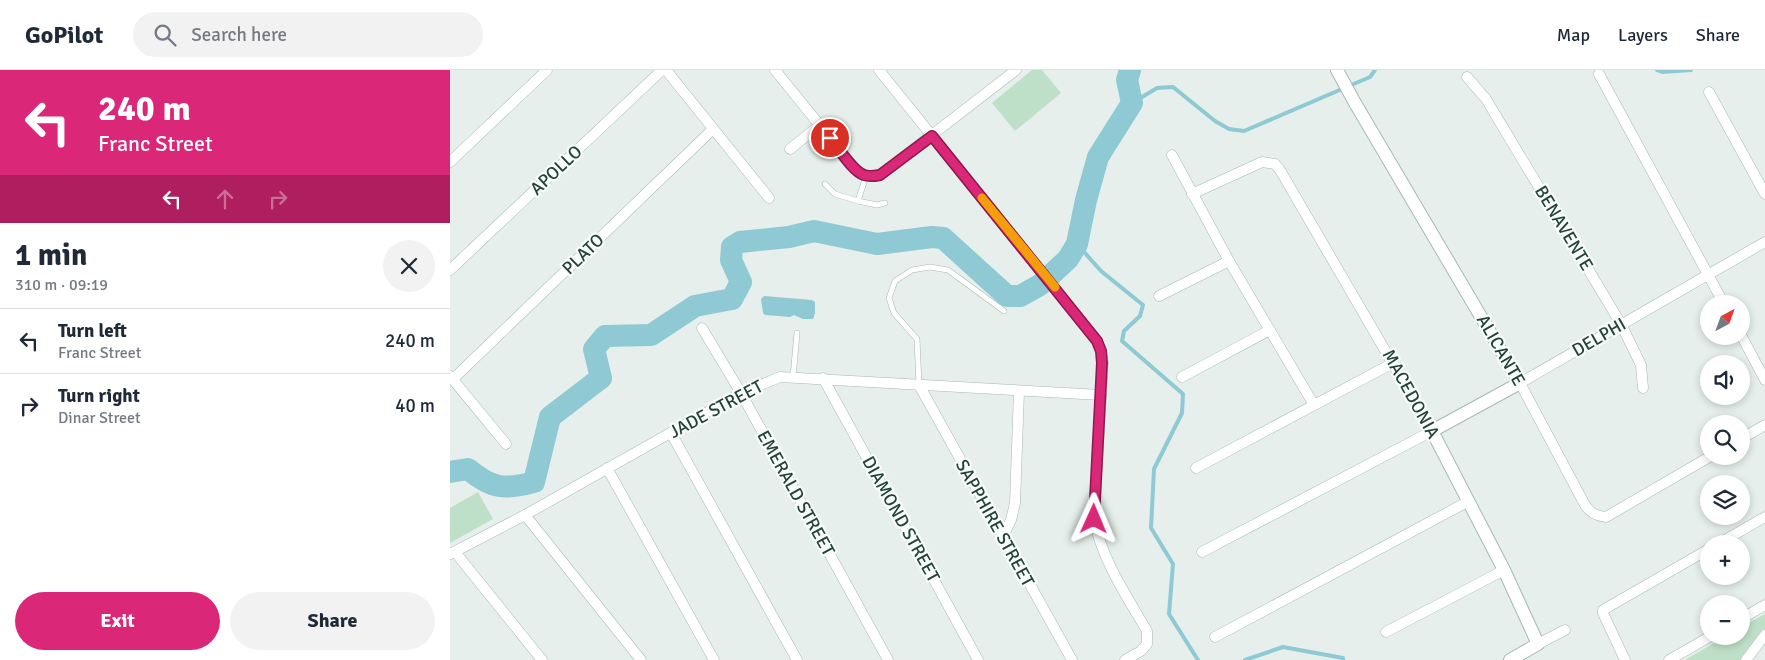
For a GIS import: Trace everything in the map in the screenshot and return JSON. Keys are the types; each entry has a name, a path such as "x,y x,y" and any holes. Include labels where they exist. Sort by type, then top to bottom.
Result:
{"street":[{"path":"450,162 547,70"},
{"path":"664,70 769,198"},
{"name":"APOLLO","path":"450,270 664,70"},
{"path":"775,70 856,170 866,176 880,175 1016,70"},
{"name":"ALICANTE","path":"1337,70 1520,383 1589,511 1606,517 1700,462"},
{"path":"883,71 932,136 1097,341 1101,351 1102,363 1094,505 1095,525 1104,556 1147,631 1147,644 1141,651 1126,660"},
{"path":"1599,74 1719,295"},
{"name":"BENAVENTE","path":"1467,77 1486,99 1622,324 1641,365 1643,388"},
{"path":"1709,92 1765,194"},
{"path":"790,148 820,125"},
{"name":"PLATO","path":"451,378 713,129"},
{"path":"1172,155 1229,261 1314,405"},
{"name":"MACEDONIA","path":"1192,194 1262,162 1274,164 1280,170 1432,431 1504,570 1538,644"},
{"name":"DELPHI","path":"1432,431 1520,383 1765,242"},
{"path":"1159,296 1229,261"},
{"name":"EMERALD STREET","path":"702,328 741,393 888,660"},
{"path":"1182,377 1270,330"},
{"path":"1746,345 1765,380"},
{"path":"1196,468 1393,363"},
{"name":"JADE STREET","path":"452,553 525,515 741,393 780,377 1101,395"},
{"path":"451,378 506,444"},
{"name":"DIAMOND STREET","path":"823,378 978,660"},
{"name":"SAPPHIRE STREET","path":"919,386 1072,660"},
{"path":"1003,536 1011,520 1015,502 1019,391"},
{"path":"1750,434 1765,426"},
{"path":"1202,552 1432,431"},
{"path":"671,433 797,660"},
{"path":"607,468 714,660"},
{"path":"1215,637 1469,501"},
{"path":"525,515 641,660"},
{"path":"1734,535 1765,517"},
{"path":"452,553 542,660"},
{"path":"1625,660 1603,613 1604,610 1700,554"},
{"path":"1386,632 1504,570"},
{"path":"1750,614 1765,605"},
{"path":"1510,660 1527,656 1538,644 1565,630"},
{"path":"1746,660 1765,634"},
{"path":"1669,660 1700,642"}],"lane":[{"path":"858,202 866,176"},
{"path":"825,184 835,194 858,202 877,205 885,203"},
{"path":"919,386 917,339 894,313 888,298 895,282 912,270 930,267 948,270 1004,311"},
{"path":"793,377 796,333"}],"green space":[{"path":"1032,70 1042,70 1061,93 1015,131 992,103"},
{"path":"478,492 493,519 450,543 450,508"},
{"path":"1765,614 1765,631 1741,660 1685,660 1711,645 1750,645 1750,622"}],"water":[{"path":"764,296 812,300 815,302 813,319 803,319 794,315 790,317 765,315 761,299"}],"waterway":[{"path":"450,472 468,469 484,481 507,487 534,482 550,417 601,378 594,349 605,336 651,335 695,306 732,299 741,282 731,260 732,247 740,242 789,237 814,231 877,244 932,237 943,238 1007,296 1020,296 1040,285 1068,259 1077,244 1086,200 1098,157 1132,103 1127,80 1130,70"},
{"path":"1132,103 1157,88 1173,87 1215,121 1229,129 1244,131 1370,77 1375,70"},
{"path":"1657,70 1662,72 1691,70"},
{"path":"1077,244 1101,271 1143,305 1140,316 1124,331 1122,341 1183,394 1182,413 1154,469 1151,528 1173,564 1169,614 1198,660"},
{"path":"1245,660 1283,647 1343,658 1343,660"}],"slow traffic":[{"path":"982,198 1055,287"}],"route":[{"path":"830,138 856,170 866,176 873,176 880,175 932,136 1097,341 1101,351 1102,363 1094,519"}]}
